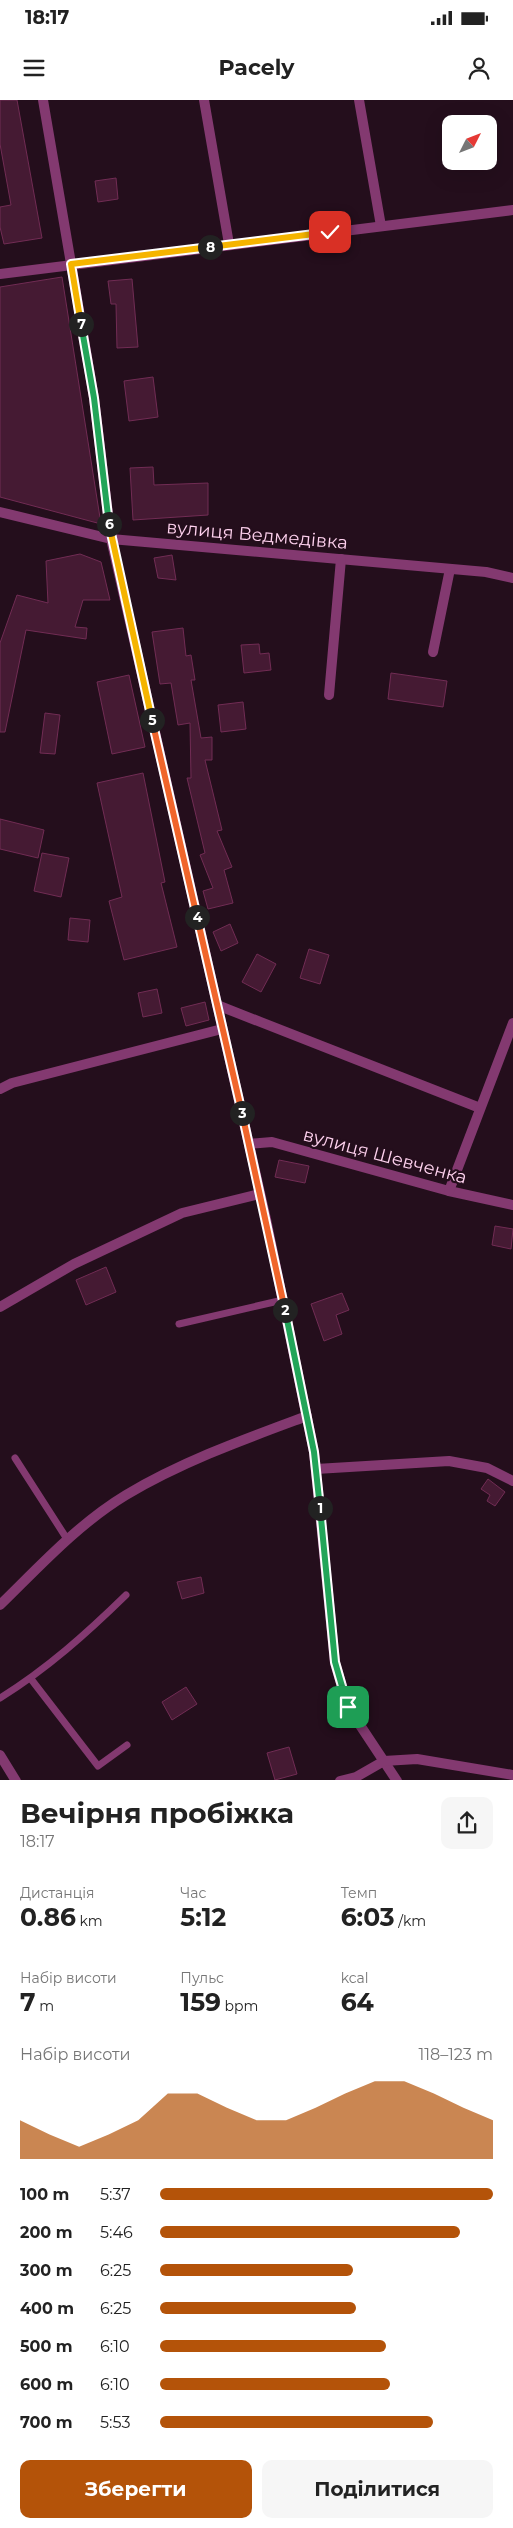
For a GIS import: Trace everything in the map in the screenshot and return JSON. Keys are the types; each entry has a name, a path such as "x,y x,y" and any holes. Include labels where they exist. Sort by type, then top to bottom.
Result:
{"street":[{"path":"43,100 94,398 111,539 249,1144 307,1416 316,1469 335,1662 348,1707 397,1780"},
{"path":"204,100 229,244"},
{"path":"358,100 381,226"},
{"path":"0,274 513,210"},
{"name":"вулиця Ведмедівка","path":"0,512 111,539 486,572 513,578"},
{"path":"329,695 341,559"},
{"path":"434,652 450,569"},
{"path":"217,1005 480,1108"},
{"path":"449,1191 513,1023"},
{"path":"0,1089 12,1083 222,1028"},
{"name":"вулиця Шевченка","path":"249,1144 272,1142 449,1191 513,1205"},
{"path":"0,1307 74,1264 182,1214 260,1194"},
{"path":"0,1605 67,1539 125,1496 206,1453 307,1416"},
{"path":"316,1469 449,1461 487,1468 513,1481"},
{"path":"0,1755 16,1780"},
{"path":"340,1780 356,1777 384,1761 417,1759 513,1776"}],"lane":[{"path":"178,1324 283,1300"},
{"path":"16,1458 67,1539"},
{"path":"0,1698 30,1679 82,1637 126,1595"},
{"path":"30,1679 98,1766 127,1745"}],"building":[{"path":"0,100 17,100 42,238 4,244 0,227 0,207 11,205 0,144"},
{"path":"116,178 118,199 98,202 95,181"},
{"path":"62,277 101,524 0,497 0,287"},
{"path":"132,279 138,347 117,348 116,304 111,304 108,281"},
{"path":"153,377 158,417 129,421 124,381"},
{"path":"153,467 154,485 208,483 208,515 133,520 130,468"},
{"path":"80,554 101,562 110,600 83,600 75,627 87,628 86,639 26,630 5,732 0,732 0,643 17,595 48,603 46,561"},
{"path":"172,555 176,580 158,578 154,558"},
{"path":"183,628 186,656 191,655 195,680 191,680 201,738 212,737 212,760 205,760 222,830 217,831 232,867 224,870 233,903 208,909 203,891 213,888 200,855 205,853 187,778 191,778 190,723 178,725 171,683 160,684 152,632"},
{"path":"259,644 260,654 269,653 271,670 244,673 241,645"},
{"path":"391,673 447,681 443,707 388,699"},
{"path":"129,675 145,747 112,754 97,682"},
{"path":"243,702 246,729 221,732 218,705"},
{"path":"45,713 60,715 55,754 40,753"},
{"path":"143,773 165,882 161,883 177,947 124,960 109,901 122,897 97,783"},
{"path":"0,819 44,830 38,858 0,849"},
{"path":"42,853 69,858 61,897 34,891"},
{"path":"70,918 90,920 88,942 68,940"},
{"path":"230,924 238,943 221,951 213,932"},
{"path":"309,949 329,955 320,984 300,978"},
{"path":"257,954 276,964 261,992 242,982"},
{"path":"157,989 162,1013 143,1017 138,993"},
{"path":"205,1002 209,1020 186,1026 181,1008"},
{"path":"279,1160 309,1166 305,1183 275,1177"},
{"path":"495,1226 513,1229 511,1249 492,1245"},
{"path":"106,1267 116,1292 86,1305 76,1280"},
{"path":"342,1293 349,1310 336,1315 342,1334 324,1341 311,1304"},
{"path":"488,1479 505,1492 495,1506 487,1501 490,1495 481,1489"},
{"path":"201,1577 204,1593 182,1599 177,1582"},
{"path":"186,1687 197,1704 172,1720 162,1702"},
{"path":"289,1747 297,1774 275,1780 267,1753"}],"route":[{"path":"330,232 71,264 94,398 111,539 266,1219 314,1452 335,1662 348,1707"}]}
